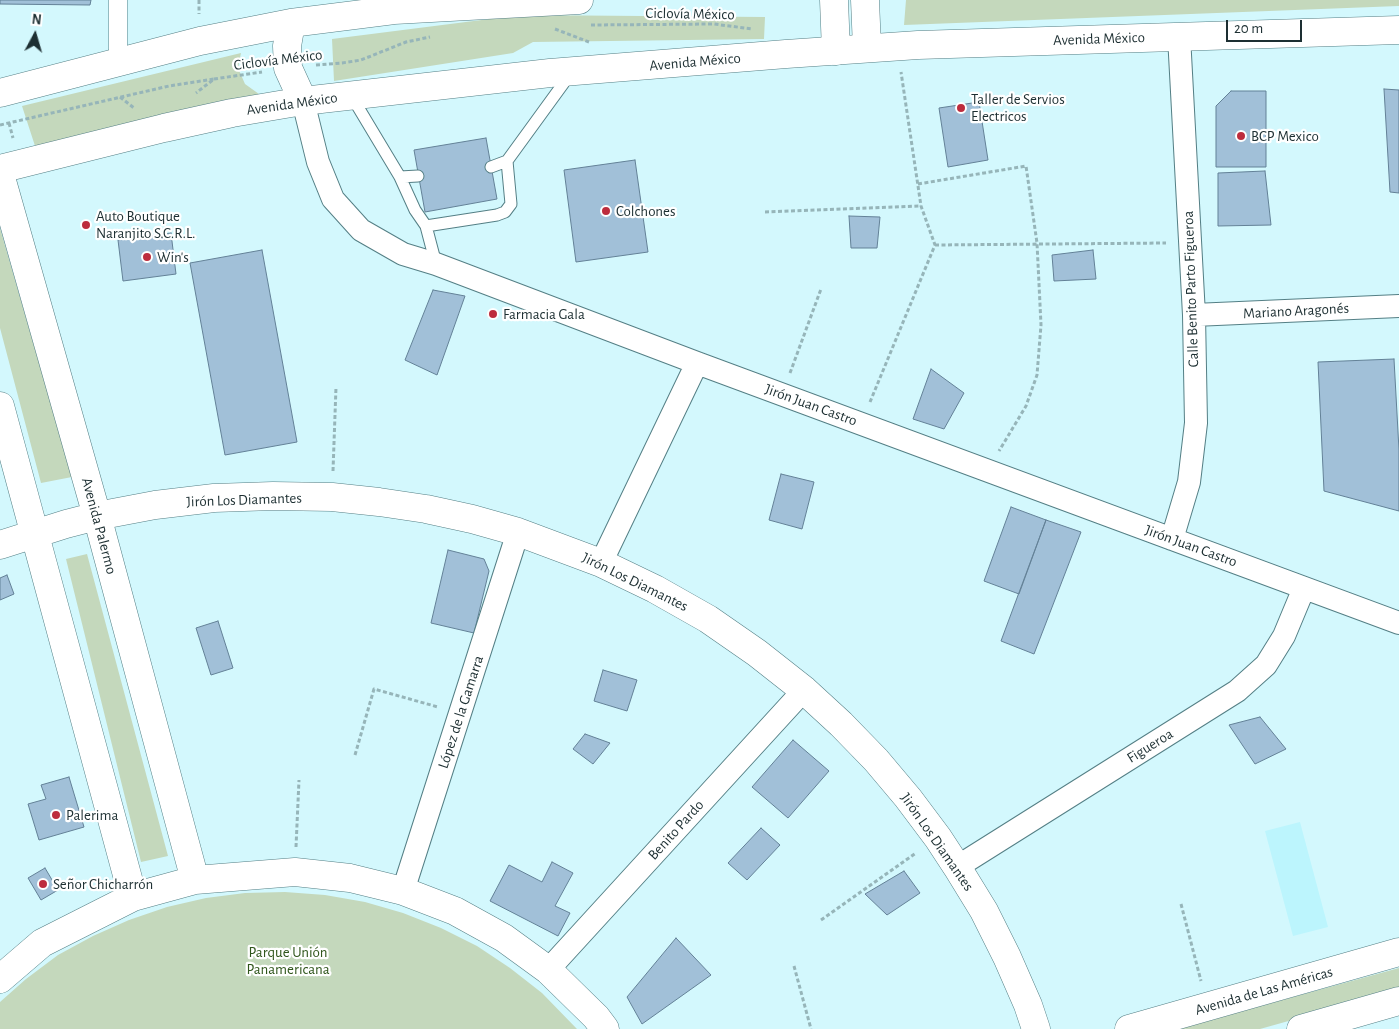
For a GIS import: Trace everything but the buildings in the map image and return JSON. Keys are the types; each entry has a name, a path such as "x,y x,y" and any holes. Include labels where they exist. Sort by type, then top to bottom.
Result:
{"street":[{"path":"118,0 118,62"},
{"path":"834,0 836,51"},
{"path":"866,0 867,48"},
{"path":"0,93 200,41 291,23 394,10 582,12"},
{"path":"291,23 287,46 288,68 303,102"},
{"name":"Avenida México","path":"0,169 222,115 351,96 572,72 897,46 1399,30"},
{"name":"Calle Benito Parto Figueroa","path":"1172,539 1190,482 1196,423 1194,315 1179,36"},
{"name":"Jirón Juan Castro","path":"303,102 318,162 333,199 361,230 403,254 436,264 697,363 1399,623"},
{"name":"Avenida Palermo","path":"0,174 97,516 195,880"},
{"name":"Mariano Aragonés","path":"1194,315 1399,306"},
{"path":"601,563 697,363"},
{"path":"0,406 133,897"},
{"name":"Jirón Los Diamantes","path":"0,545 97,516 155,505 214,498 273,496 332,498 426,509 518,532 601,563 655,589 708,619 757,653 804,690 876,760 908,798 958,867 984,911 1007,957 1028,1005 1036,1029"},
{"name":"López de la Gamarra","path":"403,891 518,532"},
{"name":"Figueroa","path":"958,867 1237,691 1266,665 1284,636 1304,588"},
{"name":"Benito Pardo","path":"548,970 804,690"},
{"path":"0,979 42,942 133,897 195,880 295,872 350,878 403,891 455,911 504,938 548,970 596,1017 604,1029"},
{"name":"Avenida de Las Américas","path":"1130,1029 1399,952"},
{"path":"1301,1029 1399,1001"}],"lane":[{"path":"491,167 507,161 572,72"},
{"path":"351,96 400,177 415,210 426,226 436,264"},
{"path":"426,226 497,215 505,212 510,204 507,161"},
{"path":"400,177 418,176"}],"path":[{"name":"Ciclovía México","path":"582,12 736,26 754,30"},
{"path":"558,26 550,27 579,39 596,43"},
{"name":"Ciclovía México","path":"0,125 168,86 288,68 352,62 406,42 435,36"},
{"path":"862,424 935,245 921,206 897,46"},
{"name":"Ciclovía México","path":"189,95 198,92 214,79"},
{"path":"120,97 133,108 143,107"},
{"path":"918,184 1026,166 1037,243 1041,325 1037,375 1026,406 988,470"},
{"path":"765,212 921,206"},
{"path":"935,245 1190,243"},
{"path":"782,394 821,289"},
{"path":"332,498 336,387"},
{"path":"355,755 374,689 460,714"},
{"path":"295,872 299,780"},
{"path":"821,920 938,838"},
{"path":"1181,904 1208,1007"},
{"path":"794,966 811,1029"}],"shaded area":[{"path":"1300,822 1328,927 1293,936 1265,831"}],"green space":[{"path":"906,0 1399,0 1399,6 904,25"},
{"path":"521,15 765,17 764,39 533,42 513,53 334,81 332,39"},
{"path":"241,53 238,68 245,84 259,94 36,149 22,106"},
{"path":"0,228 72,477 41,483 0,328"},
{"path":"87,554 168,856 141,862 66,559"},
{"name":"Parque Unión Panamericana","path":"285,892 325,895 365,902 403,913 441,928 477,946 510,968 542,993 577,1029 0,1029 0,1002 26,979 58,955 93,936 129,920 167,907 206,898 245,893"},
{"path":"1399,968 1399,990 1260,1029 1176,1029"}],"place":[{"name":"Taller de Servios Electricos","path":"961,108"},
{"name":"BCP Mexico","path":"1241,136"},
{"name":"Colchones","path":"606,211"},
{"name":"Auto Boutique Naranjito S.C.R.L.","path":"86,225"},
{"name":"Win's","path":"147,257"},
{"name":"Farmacia Gala","path":"493,314"},
{"name":"Palerima","path":"56,815"},
{"name":"Señor Chicharrón","path":"43,884"}]}
